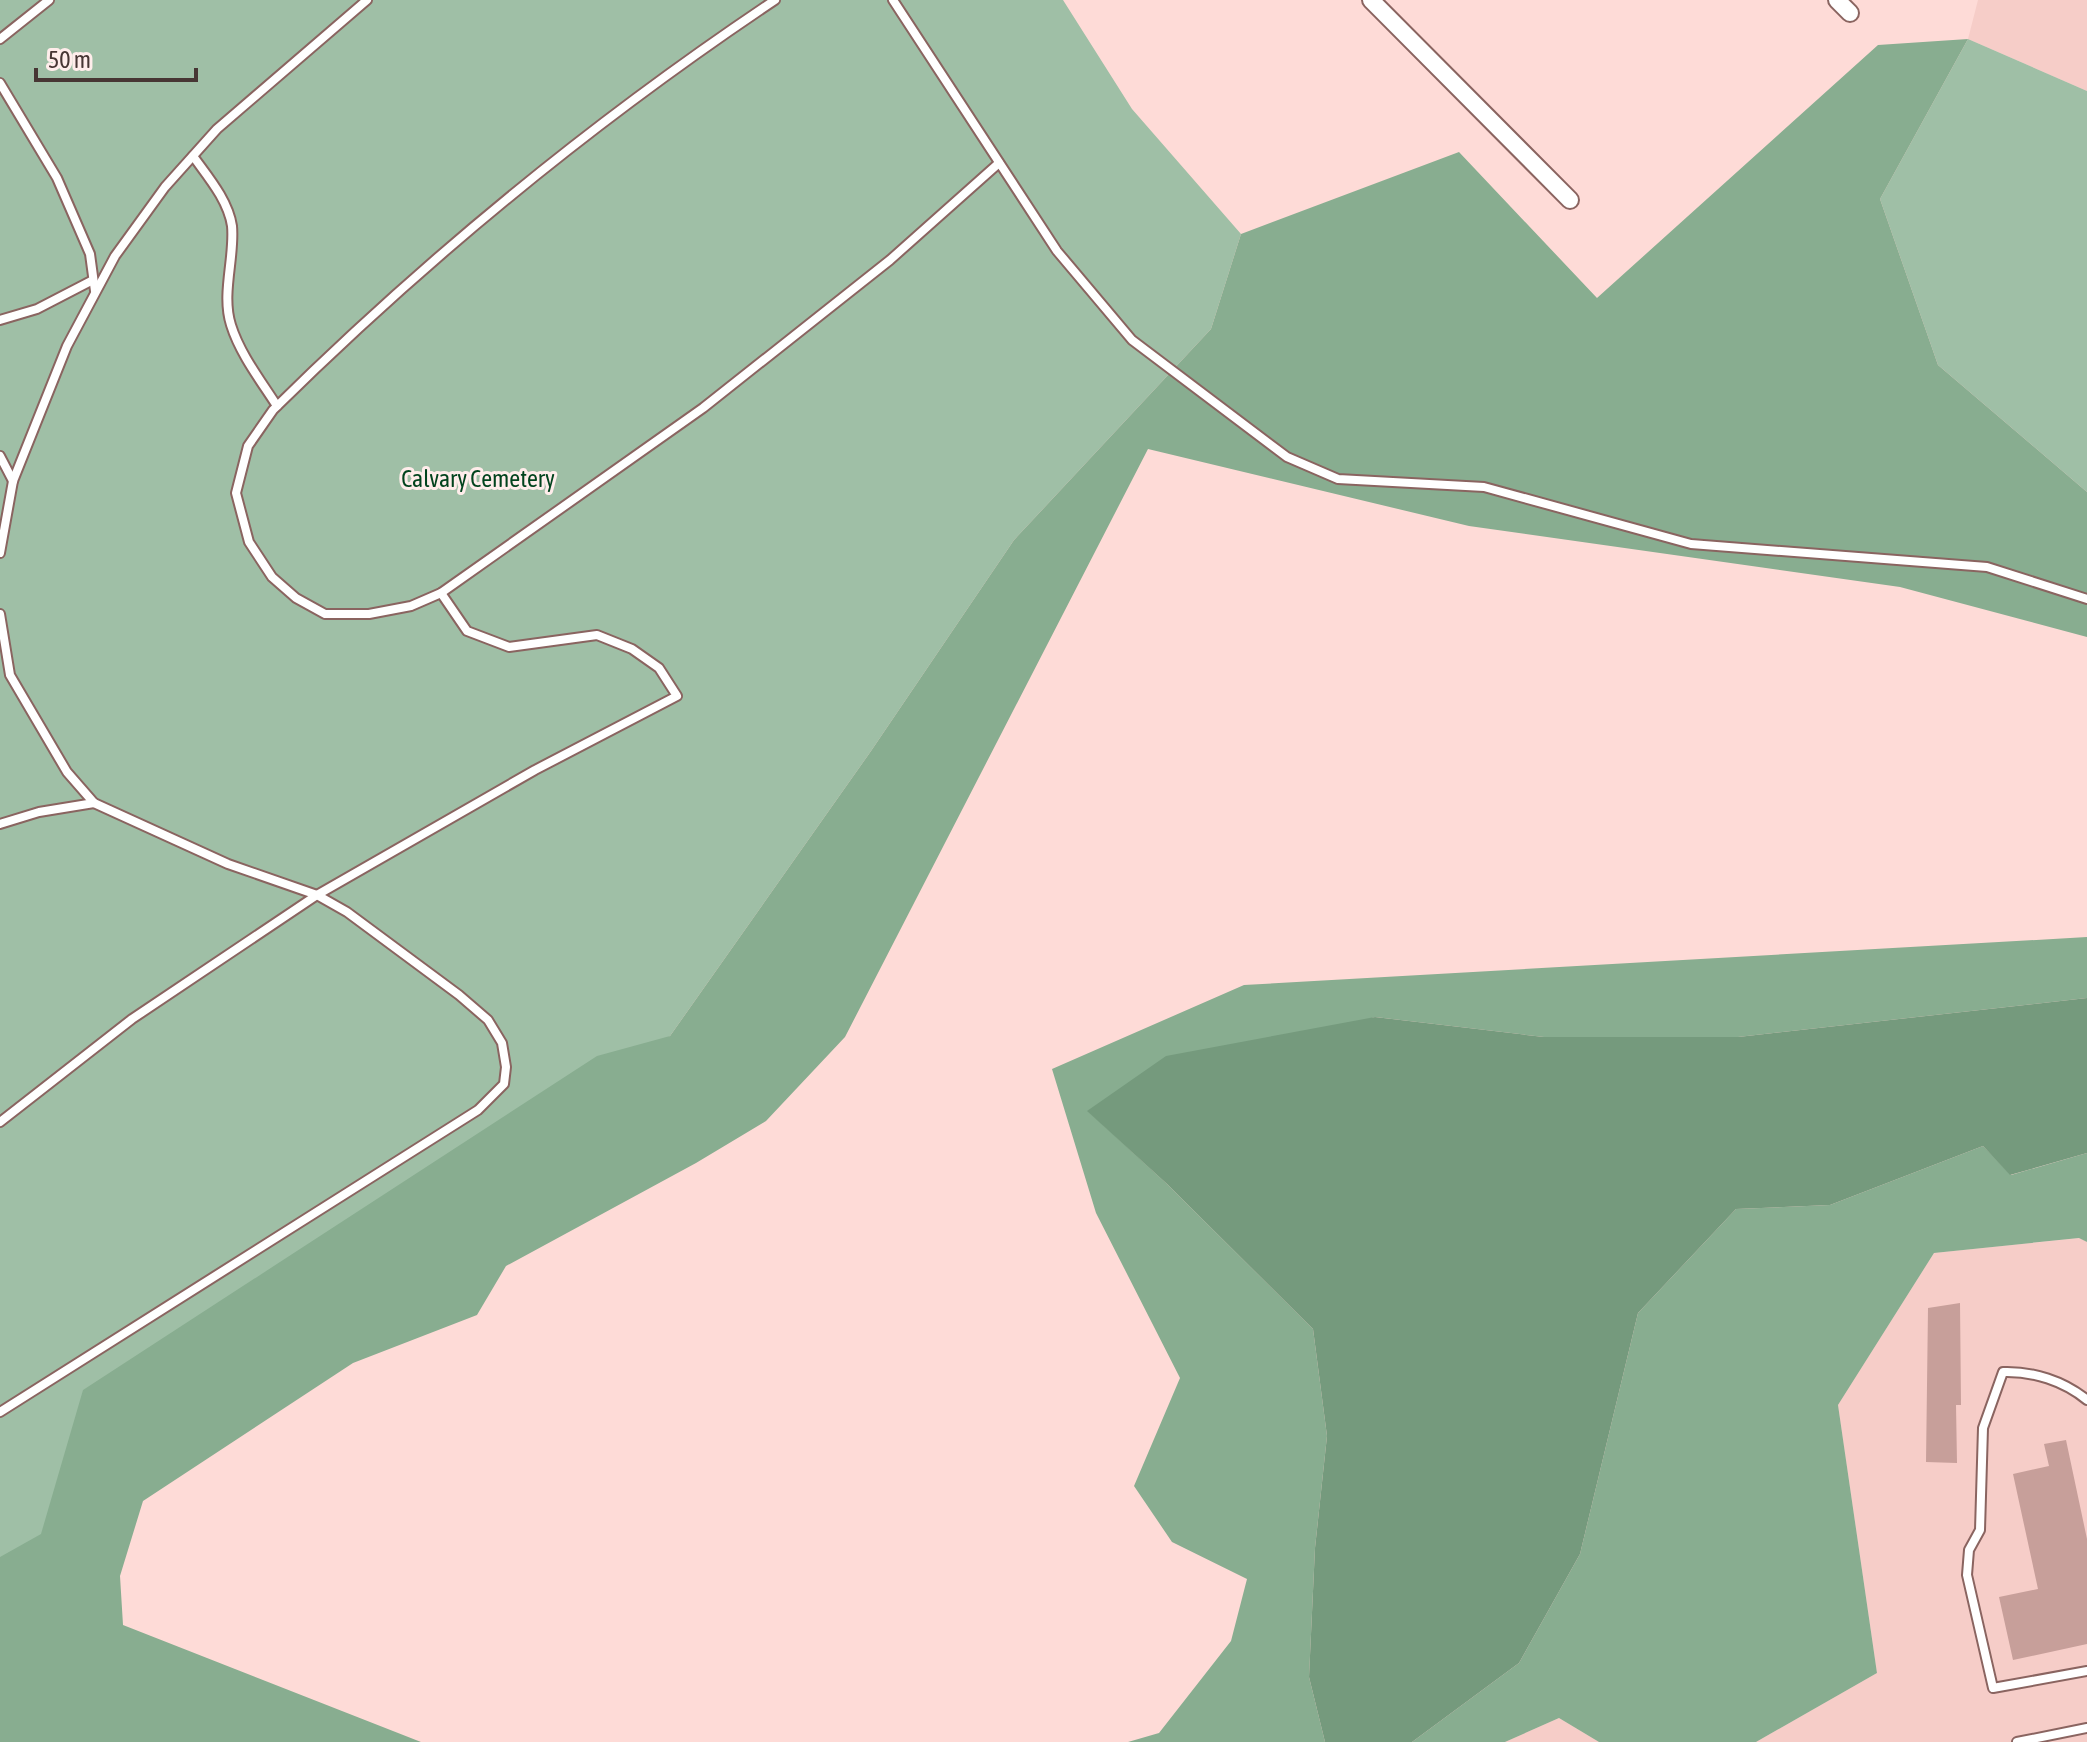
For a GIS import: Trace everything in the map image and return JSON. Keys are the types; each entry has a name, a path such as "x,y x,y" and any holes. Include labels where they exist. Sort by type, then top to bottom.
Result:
{"street":[{"path":"1371,0 1570,200"},
{"path":"1837,0 1850,13"}],"lane":[{"path":"0,39 49,0"},
{"path":"0,553 13,481 67,346 115,256 165,187 217,129 367,0"},
{"path":"775,0 692,55 468,231 277,406 248,446 236,493 249,542 272,577 296,598 325,614 369,614 411,606 441,593 703,408 890,260 999,163"},
{"path":"893,0 1057,251 1132,340 1287,457 1338,479 1484,487 1691,544 1987,567 2087,599"},
{"path":"0,83 57,178 90,254 95,293"},
{"path":"193,156 223,199 232,227 228,279 230,324 246,358 277,406"},
{"path":"0,320 37,309 93,280"},
{"path":"0,456 13,481"},
{"path":"0,1122 132,1019 317,895 535,770 677,696 659,668 632,649 597,635 509,647 467,631 441,593"},
{"path":"0,614 10,675 67,772 94,803 228,864 317,895 347,912 488,1020 502,1043 506,1067 504,1084 478,1110 0,1412"},
{"path":"0,824 39,812 94,803"},
{"path":"2087,1400 2074,1390 2027,1371 2003,1372 1983,1428 1980,1530 1969,1550 1967,1575 1993,1688 2087,1671"},
{"path":"2017,1742 2087,1728"}],"shaded area":[{"path":"1978,0 2087,0 2087,91 1968,39"},
{"path":"1968,39 1880,199 1938,365 2087,492 2087,637 1900,587 1469,526 1148,449 845,1037 766,1121 696,1163 506,1266 477,1315 353,1363 143,1501 120,1576 123,1625 421,1742 0,1742 0,1557 41,1534 83,1390 597,1056 670,1036 871,751 1014,540 1211,329 1241,234 1459,152 1597,298 1878,45"},
{"path":"2087,937 2087,998 1738,1037 1544,1037 1375,1017 1088,1111 1167,1184 1313,1329 1327,1436 1315,1548 1309,1677 1325,1742 1128,1742 1159,1733 1231,1641 1247,1579 1172,1542 1134,1486 1180,1378 1096,1213 1052,1069 1244,985"},
{"path":"2087,998 2087,1153 2010,1175 1983,1146 1830,1205 1736,1209 1638,1313 1580,1554 1519,1663 1412,1742 1325,1742 1309,1677 1315,1548 1327,1436 1313,1329 1167,1184 1087,1111 1166,1056 1375,1017 1544,1037 1738,1037"},
{"path":"1983,1146 2011,1175 2087,1153 2087,1242 2079,1238 1934,1253 1838,1405 1877,1673 1756,1742 1599,1742 1559,1718 1505,1742 1412,1742 1519,1663 1580,1554 1638,1313 1736,1209 1830,1205"},
{"path":"2080,1238 2087,1242 2087,1742 1756,1742 1877,1673 1838,1405 1934,1253"},
{"path":"1559,1718 1599,1742 1505,1742"}],"green space":[{"name":"Calvary Cemetery","path":"0,0 1063,0 1132,109 1241,234 1211,329 1014,540 871,751 670,1036 135,1411 0,1633"},
{"path":"1968,39 2087,91 2087,492 1938,365 1880,199"}],"building":[{"path":"1960,1303 1961,1405 1956,1405 1957,1463 1926,1462 1928,1308"},
{"path":"2066,1440 2087,1539 2087,1644 2013,1660 1999,1597 2038,1589 2013,1474 2049,1466 2044,1444"}]}
